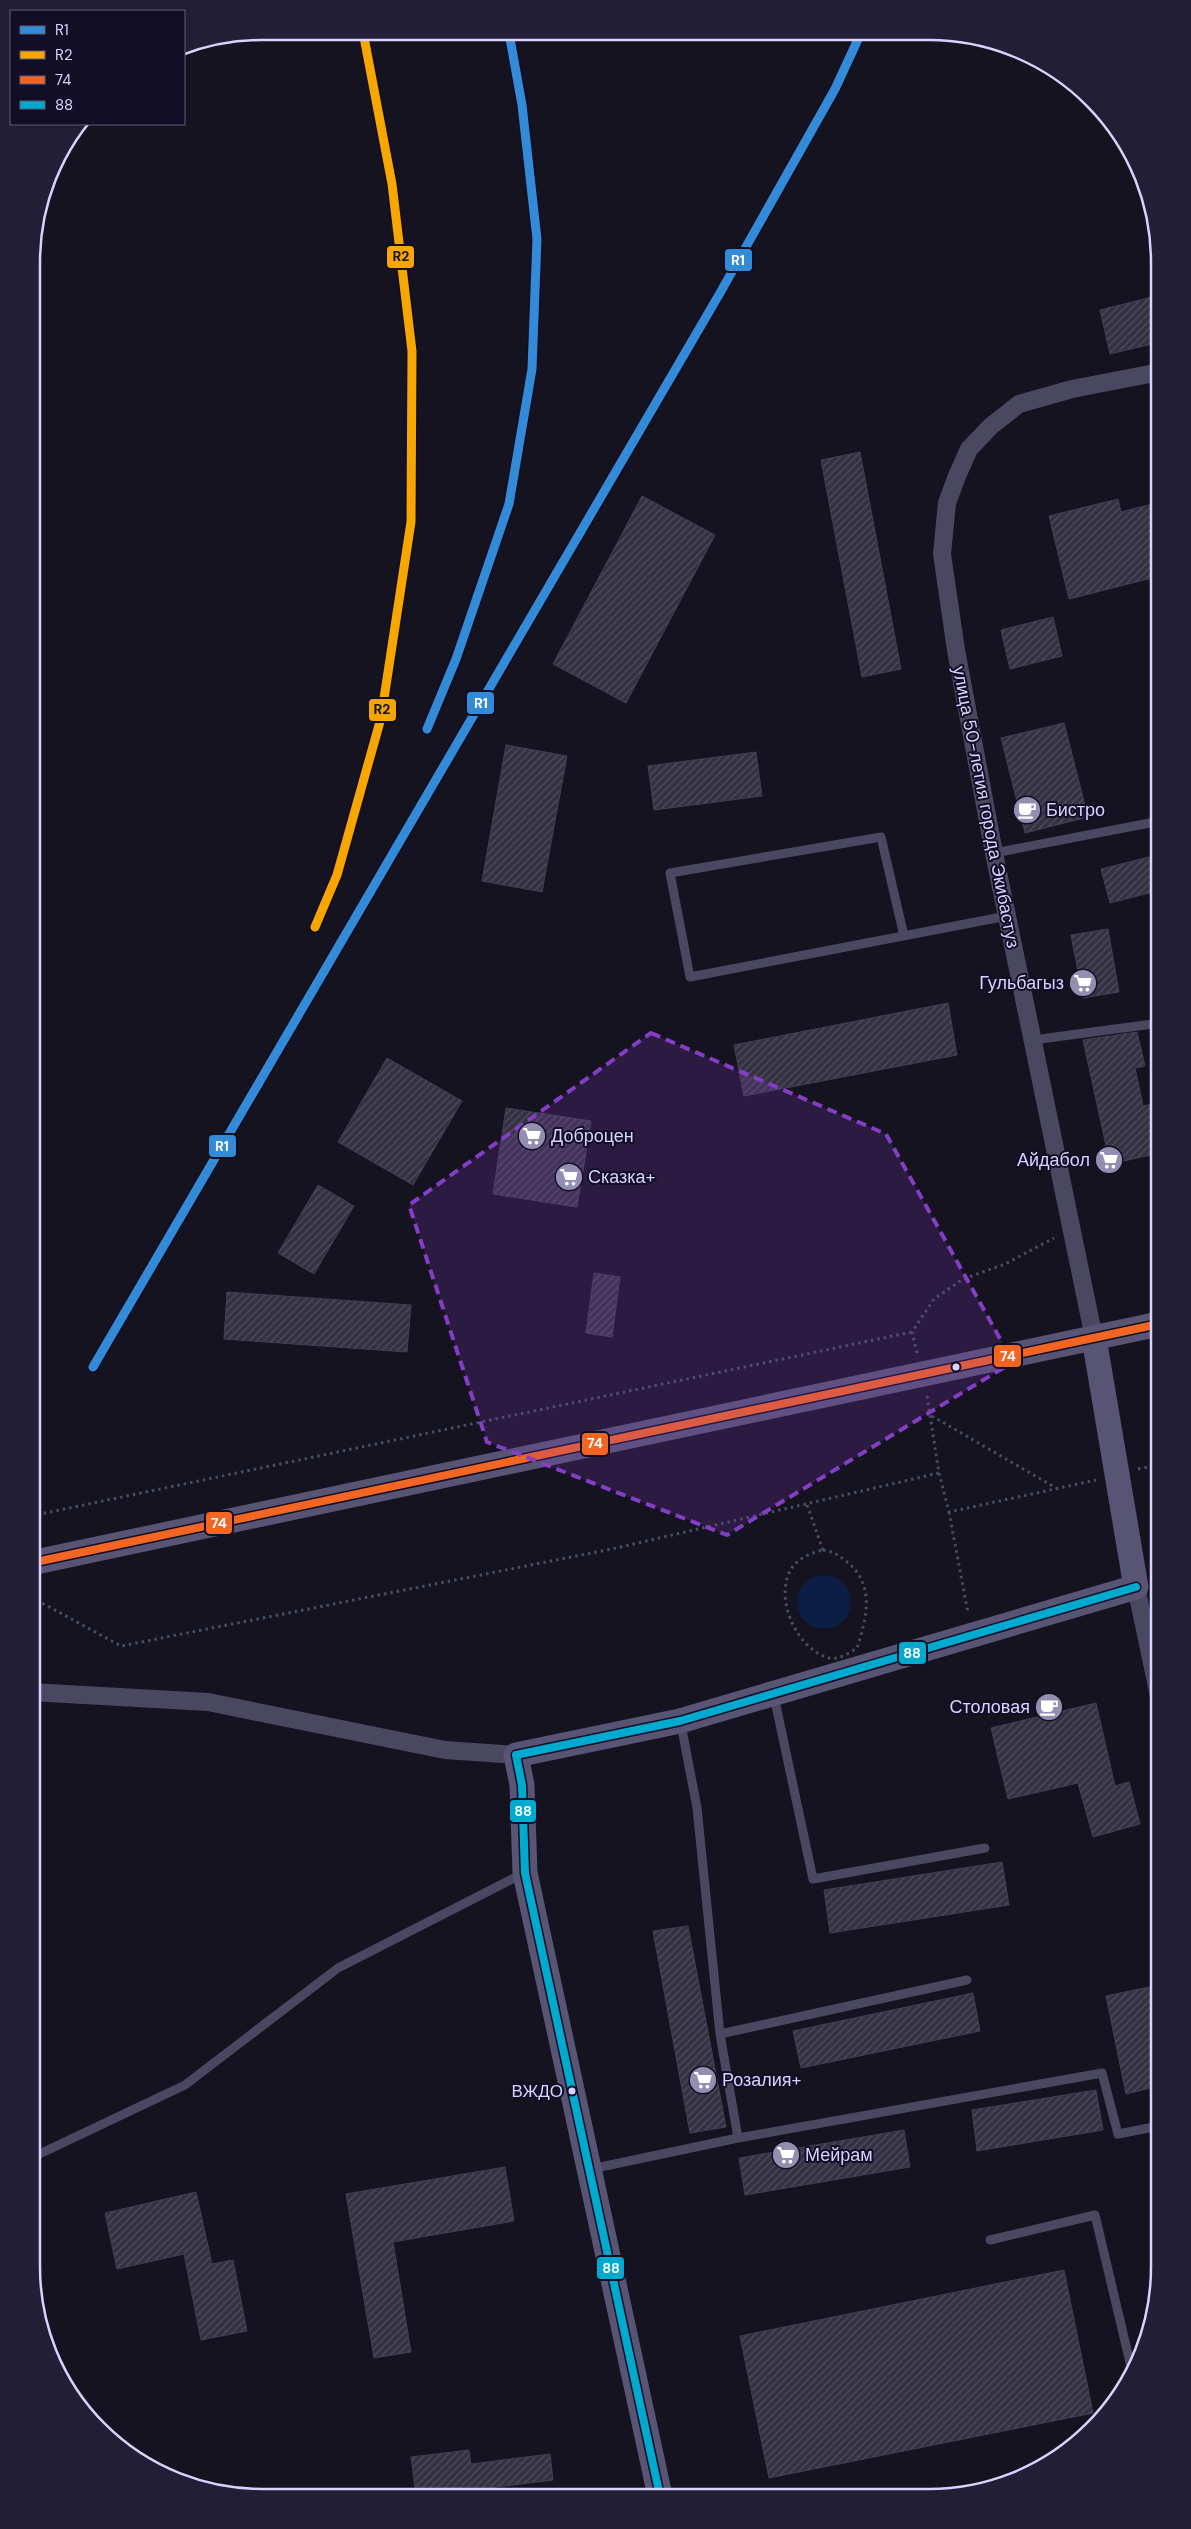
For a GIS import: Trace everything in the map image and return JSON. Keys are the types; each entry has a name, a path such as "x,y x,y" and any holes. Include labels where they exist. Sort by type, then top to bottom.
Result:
{"street":[{"name":"улица 50-летия города Экибастуз","path":"1151,374 1072,389 1019,404 991,426 969,449 947,503 942,554 956,650 994,853 1094,1338 1136,1587 1151,1658"},
{"path":"40,1561 1151,1326"},
{"path":"40,1693 208,1702 445,1750 516,1755 680,1721 1136,1587"},
{"path":"516,1755 522,1785 525,1872 658,2489"}],"lane":[{"path":"994,853 1151,823"},
{"path":"904,936 881,837 670,874 690,977 904,936 1007,916"},
{"path":"1033,1040 1151,1024"},
{"path":"773,1694 813,1879 985,1848"},
{"path":"680,1721 698,1808 720,2034 738,2138"},
{"path":"40,2154 185,2085 338,1968 525,1872"},
{"path":"720,2034 967,1980"},
{"path":"589,2169 738,2138 1102,2073 1118,2134 1151,2128"},
{"path":"990,2240 1095,2215 1130,2362"}],"path":[{"path":"40,1514 912,1332 934,1299 963,1279 1005,1264 1053,1240 1067,1206"},
{"path":"972,1635 949,1512 939,1473 931,1416 1057,1489"},
{"path":"40,1602 121,1646 612,1549 939,1473"},
{"path":"949,1512 1117,1474"},
{"path":"807,1505 823,1550"},
{"path":"823,1550 834,1552 855,1568 863,1579 868,1606 857,1648 843,1656 830,1658 817,1652 798,1636 790,1616 784,1589 789,1571 795,1564 812,1553 823,1550"}],"highlighted area":[{"path":"651,1033 886,1134 1013,1362 727,1535 487,1442 409,1205"}],"water":[{"path":"819,1575 829,1575 839,1579 847,1587 851,1602 847,1617 839,1625 829,1629 819,1629 809,1625 801,1617 797,1607 797,1597 801,1587 809,1579"}],"building":[{"path":"1151,297 1151,344 1110,354 1100,310"},
{"path":"860,452 901,669 862,677 821,460"},
{"path":"642,496 715,535 626,703 553,664"},
{"path":"1118,499 1121,512 1151,504 1151,578 1069,599 1049,516"},
{"path":"1053,617 1062,656 1010,669 1001,630"},
{"path":"1064,723 1088,817 1025,833 1001,738"},
{"path":"506,745 567,756 542,892 482,881"},
{"path":"756,752 762,796 654,810 648,766"},
{"path":"1149,857 1151,866 1151,893 1110,903 1101,869"},
{"path":"1108,929 1119,992 1083,998 1071,935"},
{"path":"948,1003 957,1055 744,1096 734,1045"},
{"path":"1137,1032 1145,1066 1135,1068 1143,1106 1151,1104 1151,1155 1110,1164 1083,1040"},
{"path":"387,1058 462,1101 413,1185 338,1142"},
{"path":"506,1108 591,1121 577,1207 493,1194"},
{"path":"318,1185 354,1206 314,1274 278,1253"},
{"path":"594,1273 620,1277 612,1337 586,1333"},
{"path":"227,1292 411,1305 407,1352 224,1339"},
{"path":"1096,1703 1115,1786 1129,1782 1140,1824 1093,1837 1078,1783 1008,1799 991,1728"},
{"path":"1002,1862 1009,1905 830,1933 824,1890"},
{"path":"688,1926 726,2127 690,2133 653,1931"},
{"path":"1151,1987 1151,2088 1126,2094 1106,1996"},
{"path":"973,1993 980,2031 801,2068 793,2031"},
{"path":"1096,2090 1103,2130 977,2151 972,2110"},
{"path":"904,2130 910,2167 745,2195 739,2158"},
{"path":"505,2167 514,2221 393,2242 411,2352 374,2358 346,2194"},
{"path":"196,2192 212,2264 233,2260 247,2331 201,2340 184,2254 117,2269 105,2213"},
{"path":"1064,2270 1093,2413 769,2478 740,2336"},
{"path":"469,2450 471,2464 550,2454 553,2480 481,2489 415,2489 411,2457"}],"transit line":[{"name":"R2","path":"315,927 337,875 381,718 411,522 412,351 392,184 365,40"},
{"name":"R1","path":"427,729 456,659 509,504 532,369 537,239 522,105 510,40"},
{"name":"R1","path":"93,1367 720,293 835,89 858,40"},
{"name":"74","path":"40,1561 1151,1326"},
{"name":"88","path":"658,2489 525,1873 522,1785 516,1755 680,1721 1136,1587"}],"place":[{"name":"Бистро","path":"1027,810"},
{"name":"Гульбагыз","path":"1083,983"},
{"name":"Доброцен","path":"532,1136"},
{"name":"Айдабол","path":"1109,1160"},
{"name":"Сказка+","path":"569,1177"},
{"name":"Столовая","path":"1049,1707"},
{"name":"Розалия+","path":"703,2080"},
{"name":"ВЖДО","path":"572,2091"},
{"name":"Мейрам","path":"786,2155"}]}
